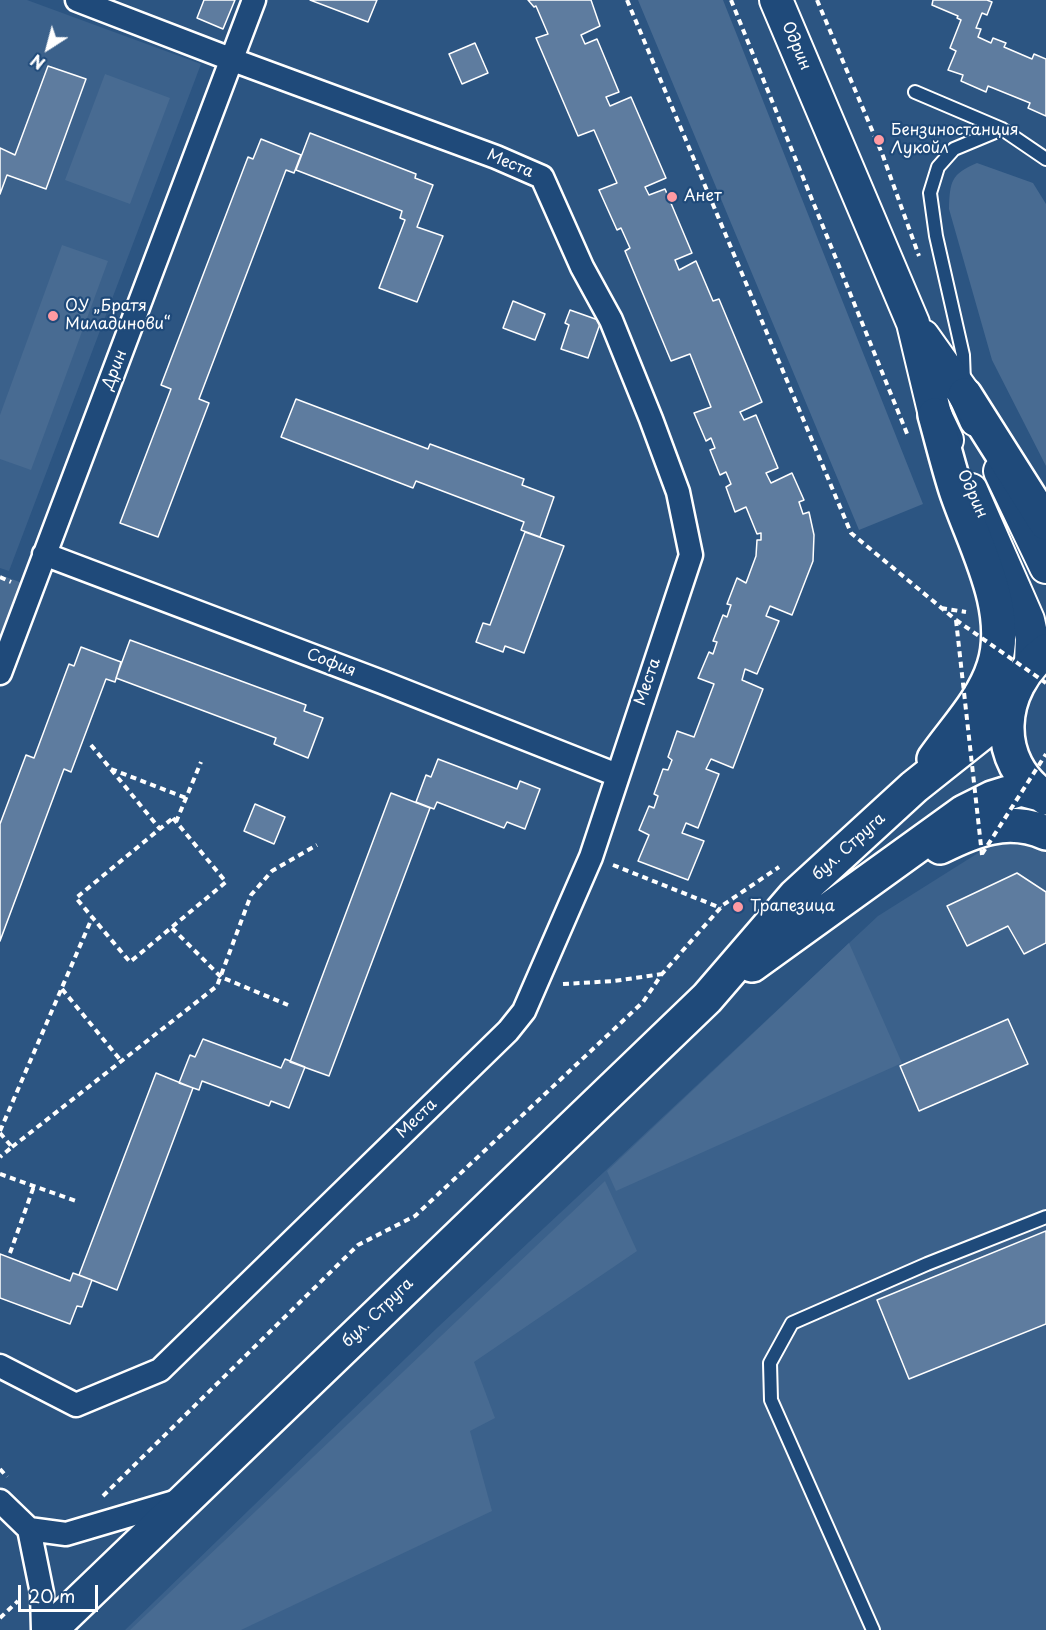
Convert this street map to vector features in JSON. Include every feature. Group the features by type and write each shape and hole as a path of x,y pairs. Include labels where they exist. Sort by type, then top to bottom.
{"main road":[{"name":"Одрин","path":"776,0 914,323 935,415 1025,611 1041,666"},
{"name":"Одрин","path":"914,323 965,395 1046,567"},
{"path":"965,395 1046,523"},
{"path":"914,787 986,686 994,666 998,646 997,604 956,489 935,415"},
{"path":"1041,666 1020,678 1011,694 1007,712 1007,735 1013,757 1024,777 1043,796"},
{"name":"бул. Струга","path":"50,1630 707,998 795,896 914,787 1007,712"},
{"name":"бул. Струга","path":"707,998 964,812 992,798 1021,789 1043,796"},
{"path":"861,888 966,834 993,825 1017,826 1046,832"}],"street":[{"name":"Места","path":"0,1366 76,1405 160,1370 507,1031 524,1011 591,857 691,555 678,492 651,419 611,320 582,267 542,177 77,0"},
{"name":"Дрин","path":"0,673 254,0"},
{"name":"София","path":"45,554 382,682 617,775"},
{"path":"29,1529 66,1534 185,1498"},
{"path":"0,1501 29,1529 42,1593 43,1630"}],"lane":[{"path":"915,92 1002,129 1046,159"},
{"path":"965,395 963,355 936,236 930,193 939,167 954,149 1002,129"},
{"path":"873,1630 771,1400 770,1363 792,1323 927,1264 1046,1216"}],"path":[{"path":"627,0 851,533 956,620 1041,666"},
{"path":"731,0 912,446"},
{"path":"940,608 969,613"},
{"path":"956,620 982,855 1046,754"},
{"path":"980,648 982,630"},
{"path":"959,697 966,689"},
{"path":"91,745 160,829"},
{"path":"176,822 201,762"},
{"path":"111,769 186,798"},
{"path":"173,818 176,822 226,882 130,962 76,898 173,818"},
{"path":"0,1157 218,987 251,895 272,871 317,845"},
{"path":"591,857 721,908"},
{"path":"99,1500 358,1245 415,1216 643,1002 662,974 721,908 781,866"},
{"path":"12,1148 0,1132 92,918"},
{"path":"172,928 221,978 288,1005"},
{"path":"535,986 614,981 662,974"},
{"path":"62,989 122,1062"},
{"path":"0,1174 79,1202"},
{"path":"10,1253 34,1185"}],"shaded area":[{"name":"ОУ „Братя Миладинови“","path":"0,0 27,0 201,64 9,571 0,568"},
{"path":"638,0 723,0 923,504 859,530"},
{"path":"105,74 170,98 130,204 65,180"},
{"path":"977,163 1033,183 1046,204 1046,466 992,360 949,209 951,185 957,175"},
{"path":"62,245 108,261 31,470 0,459 0,415"},
{"path":"0,575 31,586 0,670"},
{"path":"1046,815 1046,1630 125,1630 438,1327 878,916 994,843"},
{"path":"849,943 902,1063 616,1191 607,1171"},
{"path":"605,1181 637,1251 474,1362 495,1418 470,1431 492,1511 241,1630 130,1630"}],"building":[{"path":"204,0 235,0 223,29 197,18"},
{"path":"310,0 377,0 368,22"},
{"path":"528,0 591,0 600,26 581,35 585,44 597,39 619,92 606,97 610,106 631,97 666,178 645,187 649,195 665,189 692,253 675,260 679,270 696,261 713,301 719,299 762,402 740,412 744,420 756,415 778,468 766,473 771,483 792,473 804,500 799,502 803,514 809,512 814,535 813,561 792,615 770,606 766,616 779,621 757,674 745,669 742,680 763,689 733,768 711,759 706,769 719,774 698,828 686,823 682,833 704,841 688,880 638,861 649,835 639,830 649,806 654,808 658,796 654,794 663,769 668,770 672,760 668,757 677,731 694,737 714,684 698,678 709,652 713,654 717,642 713,641 723,615 727,617 731,605 727,604 737,578 746,583 756,556 757,540 761,540 761,533 757,534 746,507 735,512 726,487 731,484 726,472 720,475 710,450 715,448 711,438 706,441 694,413 711,407 690,354 671,361 625,251 630,248 621,228 617,230 599,190 617,183 594,130 578,136 536,38 548,34 536,6 534,7"},
{"path":"933,0 987,0 992,2 987,15 982,13 976,28 981,29 978,37 991,43 993,38 1006,43 1004,47 1032,59 1034,54 1046,59 1046,116 1028,108 1030,103 988,86 986,92 961,81 963,75 948,70 956,51 950,48 961,20 957,18 958,16 932,5"},
{"path":"475,43 488,73 462,84 449,54"},
{"path":"48,66 86,79 46,189 7,175 0,194 0,148 15,155"},
{"path":"310,133 416,174 415,178 433,185 417,227 443,236 417,302 379,288 405,220 400,218 402,211 296,170"},
{"path":"261,139 301,155 294,173 286,170 199,399 209,403 158,537 120,523 171,389 161,385 248,157 253,159"},
{"path":"513,301 545,314 535,340 503,328"},
{"path":"570,310 601,321 588,358 561,349 569,325 565,323"},
{"path":"296,399 428,449 430,444 524,479 522,485 554,497 540,537 521,530 524,522 416,481 413,488 281,437"},
{"path":"525,532 564,546 524,653 505,646 503,652 476,642 483,623 490,625"},
{"path":"130,640 306,705 304,711 323,718 308,758 274,744 276,738 116,678"},
{"path":"81,647 121,662 115,682 106,679 71,772 64,769 0,941 0,824 26,755 34,758 69,664 74,666"},
{"path":"438,759 517,789 520,781 540,789 525,829 507,822 504,828 437,802 434,809 416,802 426,775 431,777"},
{"path":"391,793 430,808 329,1076 290,1062"},
{"path":"255,804 285,817 274,844 244,831"},
{"path":"1017,873 1046,892 1046,943 1024,954 1008,926 967,946 947,906"},
{"path":"1008,1019 1028,1064 919,1111 900,1066"},
{"path":"203,1039 281,1068 285,1059 305,1067 289,1108 271,1101 269,1106 202,1081 199,1090 179,1083 190,1055 195,1057"},
{"path":"156,1073 193,1088 117,1290 79,1275"},
{"path":"1046,1231 1046,1324 909,1379 877,1300"},
{"path":"0,1254 70,1281 73,1273 92,1280 82,1307 77,1306 70,1324 0,1298"}],"place":[{"name":"Бензиностанция Лукойл","path":"879,140"},
{"name":"Анет","path":"672,197"},
{"name":"ОУ „Братя Миладинови“","path":"53,316"},
{"name":"Трапезица","path":"738,907"}]}
